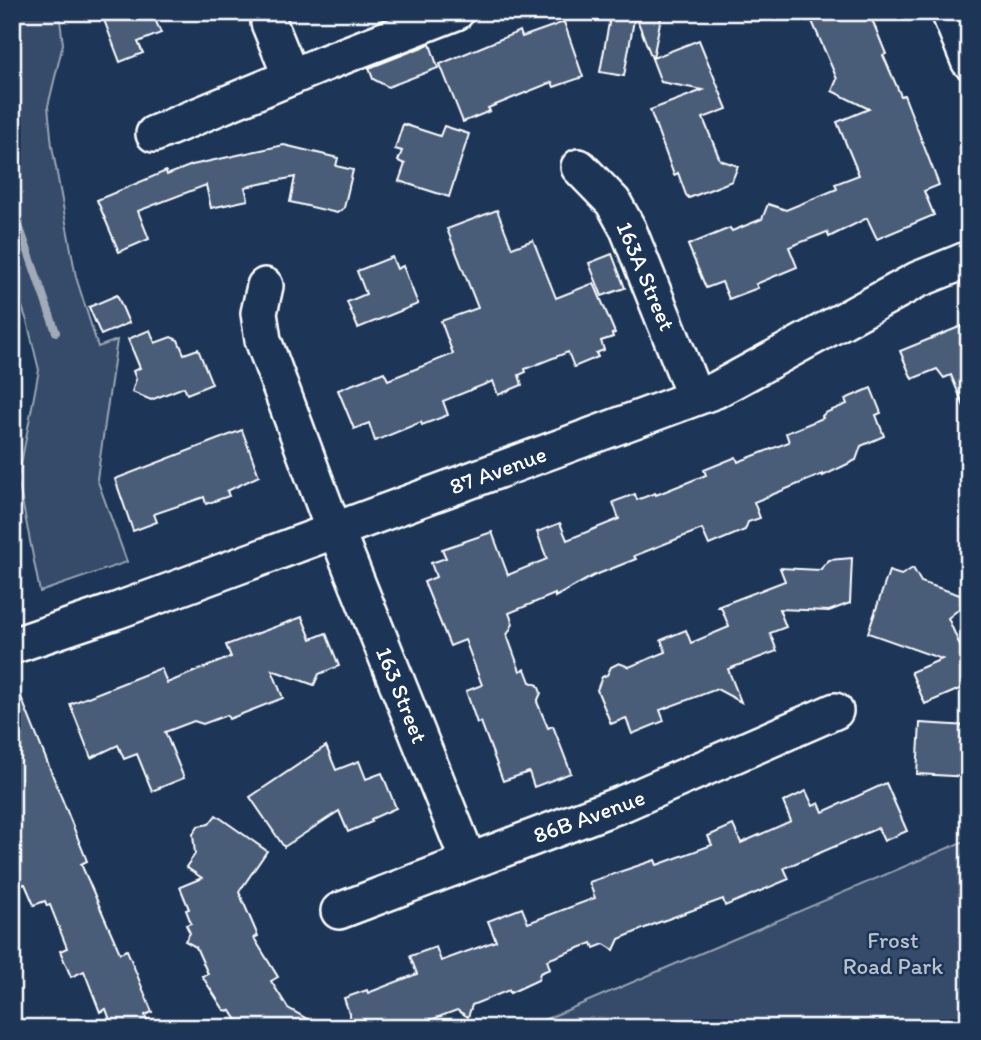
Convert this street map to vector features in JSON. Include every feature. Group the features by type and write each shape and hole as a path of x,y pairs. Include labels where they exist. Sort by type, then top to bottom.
{"street":[{"path":"154,134 456,12"},
{"path":"949,12 969,61"},
{"path":"270,23 291,77"},
{"name":"163A Street","path":"579,167 613,202 628,229 695,397"},
{"name":"87 Avenue","path":"12,646 116,611 695,397 737,380 918,280 969,259"},
{"name":"163 Street","path":"265,286 259,313 262,340 335,531 468,860"},
{"name":"86B Avenue","path":"339,911 660,789 835,711"}],"green space":[{"path":"12,12 59,12 63,44 48,106 52,146 76,277 98,347 117,340 97,479 127,562 40,592 18,480 39,370 27,321 12,278"},
{"name":"Frost Road Park","path":"969,839 969,1028 525,1028"}],"building":[{"path":"101,12 152,12 161,33 138,42 143,53 120,62"},
{"path":"611,12 662,12 653,58 699,40 727,109 703,118 720,160 738,166 732,181 689,198 686,195 678,173 674,175 650,110 703,90 661,82 635,14 624,76 600,72"},
{"path":"808,12 869,12 886,54 883,55 901,96 904,95 939,185 924,191 934,215 877,239 867,218 829,237 827,232 789,247 797,267 756,284 758,288 729,299 722,282 706,288 688,245 730,228 732,231 762,219 768,204 786,210 837,189 835,184 859,175 837,122 869,109 832,91 837,79"},
{"path":"564,22 583,77 554,87 552,82 488,108 490,111 463,122 440,64 520,31 522,37"},
{"path":"430,44 438,68 388,87 373,79 369,68"},
{"path":"403,124 440,136 444,126 469,134 449,197 399,181 405,164 398,161 402,151 395,149"},
{"path":"284,145 338,158 336,166 353,170 344,208 337,213 290,202 295,177 245,187 248,200 211,208 206,185 138,211 149,239 119,252 97,200 166,171 167,175 192,165"},
{"path":"497,210 512,248 533,240 556,298 594,283 615,333 612,334 613,337 601,341 604,350 596,353 598,357 574,367 568,352 525,369 526,372 519,375 522,385 498,395 493,381 443,401 448,415 422,425 421,422 375,441 369,423 354,429 338,390 384,372 388,380 453,354 441,321 478,308 447,229"},
{"path":"612,254 625,288 602,296 589,263"},
{"path":"392,257 397,269 403,266 418,304 358,328 347,302 366,294 357,271"},
{"path":"117,295 129,323 101,335 89,307"},
{"path":"969,323 968,416 951,375 944,378 937,369 912,379 900,351"},
{"path":"150,330 155,343 171,337 178,340 184,354 198,349 212,384 187,394 184,387 151,400 132,392 136,379 133,371 140,368 128,339"},
{"path":"871,388 881,413 876,415 884,436 861,446 856,460 823,476 754,502 760,518 748,522 745,530 709,545 702,529 634,556 636,559 593,576 555,597 555,594 509,613 513,624 507,635 520,671 525,669 530,682 538,685 541,693 537,702 548,728 553,726 571,773 534,787 529,772 503,781 466,691 482,685 465,640 450,646 424,582 436,577 431,563 446,558 442,549 492,532 508,575 547,559 537,532 560,523 567,540 619,519 613,502 635,494 637,500 655,493 656,495 706,475 704,470 736,457 738,462 789,442 786,433 823,418 825,413 847,404 845,399"},
{"path":"242,430 259,476 227,491 229,496 206,504 204,497 154,514 157,522 133,531 115,479"},
{"path":"852,558 850,603 829,611 779,609 786,627 770,633 777,651 728,669 741,702 717,689 660,710 664,721 632,734 626,718 611,724 597,690 602,677 607,675 611,667 619,663 629,667 666,652 661,640 686,630 691,643 729,627 721,607 717,607 785,581 780,568 820,570 829,560"},
{"path":"913,568 921,582 969,598 969,601 948,618 969,666 969,685 925,704 911,672 942,659 868,633 889,571 901,575"},
{"path":"302,617 311,639 326,633 339,666 319,674 314,685 272,670 283,698 229,719 227,715 203,724 194,721 165,732 184,778 152,791 137,754 124,759 118,745 91,758 70,704 161,668 167,683 231,657 226,645"},
{"path":"13,677 87,861 81,864 120,953 127,950 152,1012 145,1015 150,1028 113,1028 106,1009 100,1012 84,971 71,977 60,951 67,948 50,905 47,906 45,901 34,905 25,884 18,886 12,873"},
{"path":"920,723 969,726 969,777 917,774"},
{"path":"326,746 336,770 359,761 366,779 382,773 396,808 348,832 339,811 284,847 250,797"},
{"path":"886,783 907,831 884,841 878,828 784,868 789,879 725,906 723,899 657,923 619,939 614,950 604,944 594,948 592,943 547,960 550,969 540,973 538,980 510,993 509,990 472,1005 468,1017 457,1010 409,1028 354,1028 344,998 367,990 368,993 417,974 410,956 436,947 441,961 496,941 488,921 522,908 528,923 595,898 589,882 655,860 657,865 712,845 708,836 733,825 741,843 791,821 783,802 806,791 813,806 819,803 823,812"},
{"path":"216,815 267,851 239,892 258,936 254,938 278,977 271,981 288,1008 323,1028 242,1028 231,1011 224,1010 202,976 208,974 196,947 185,941 190,933 186,925 191,923 186,910 189,909 180,887 202,878 186,867 195,854 193,834 198,826 209,824"}],"waterway":[{"path":"12,205 56,332"}]}
